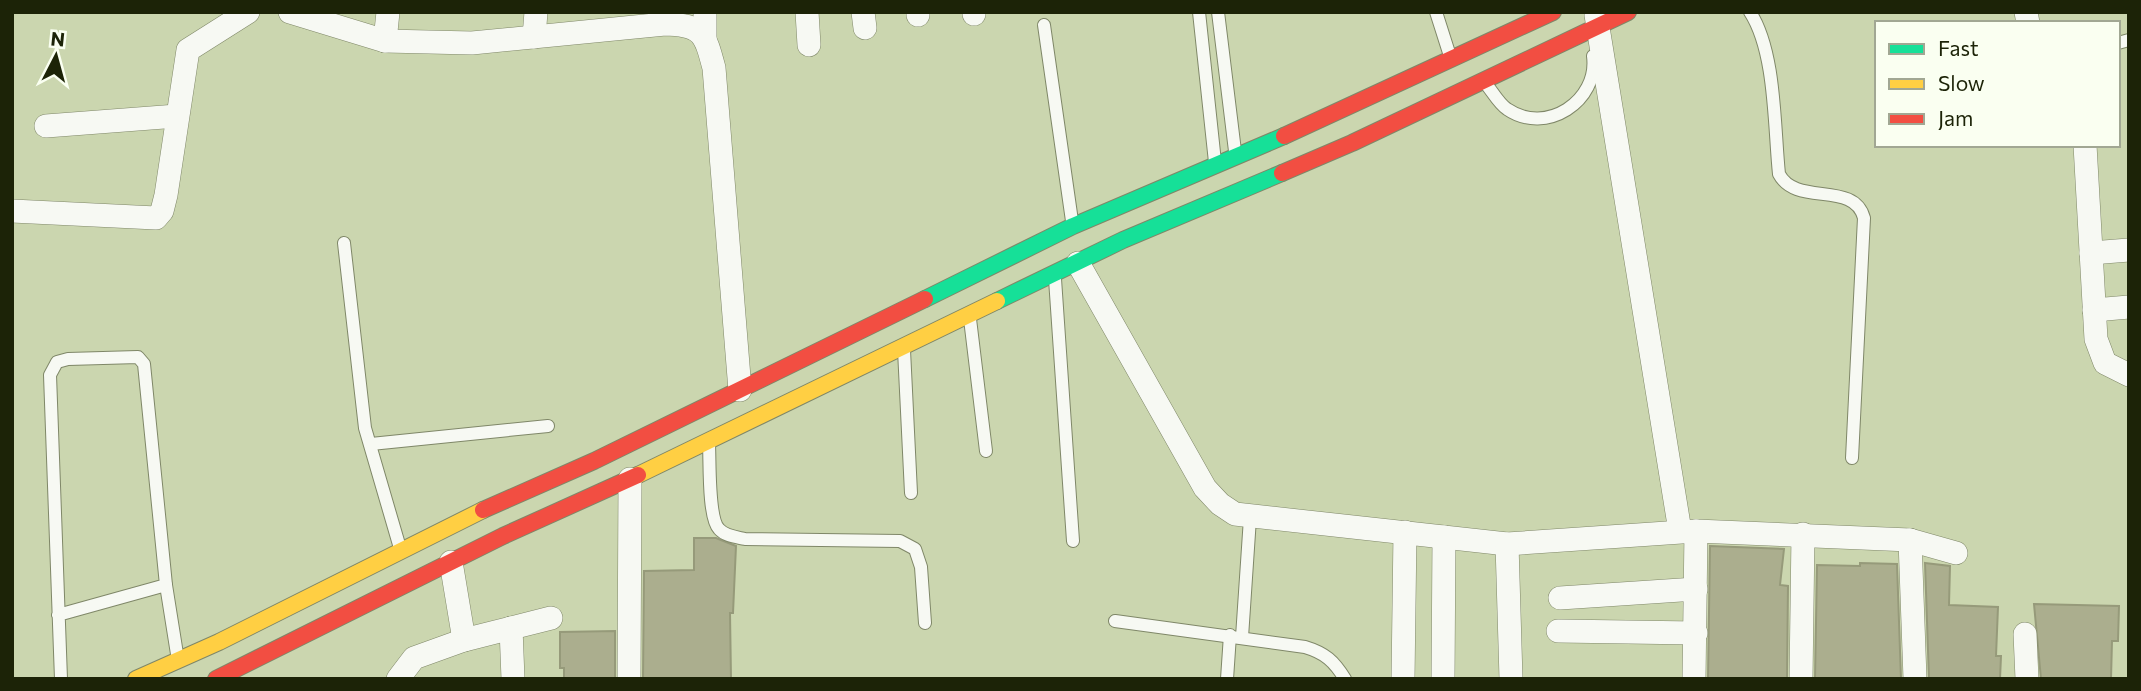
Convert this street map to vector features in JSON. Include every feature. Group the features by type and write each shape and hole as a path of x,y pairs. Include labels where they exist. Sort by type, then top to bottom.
{"highway":[{"path":"228,676 407,566 740,390 1054,256 1216,165 1452,60 1505,29 1553,12"},
{"path":"136,679 407,566 451,562 630,479 969,315 1054,256 1075,245 1123,240 1352,143 1483,81 1594,23 1628,12"}],"street":[{"path":"12,211 156,218 162,211 166,195 188,50 248,12"},
{"path":"290,12 385,41 472,43 665,24 690,25 705,37"},
{"path":"385,41 388,12"},
{"path":"534,37 536,12"},
{"path":"705,12 705,37 714,68 740,390"},
{"path":"807,12 809,46"},
{"path":"1594,23 1688,531 1696,589 1695,679"},
{"path":"46,126 177,116"},
{"path":"2085,147 2096,340 2105,363 2129,375"},
{"path":"1075,245 1205,488 1220,504 1250,518 1507,544 1688,531 1910,540 1956,553"},
{"path":"2091,253 2129,250"},
{"path":"2094,310 2129,307"},
{"path":"629,679 630,479"},
{"path":"1403,679 1405,533"},
{"path":"1801,679 1803,534"},
{"path":"1443,679 1444,537"},
{"path":"1910,540 1915,679"},
{"path":"1507,544 1511,679"},
{"path":"451,562 464,640"},
{"path":"1560,598 1696,589"},
{"path":"398,679 414,658 464,640 551,618"},
{"path":"511,628 513,679"},
{"path":"1558,632 1696,633"},
{"path":"2025,634 2026,679"}],"lane":[{"path":"1199,12 1216,165"},
{"path":"1218,12 1236,157"},
{"path":"1436,12 1452,60"},
{"path":"1750,12 1759,25 1768,65 1779,174 1784,184 1793,189 1850,199 1861,207 1864,218 1852,458"},
{"path":"1483,81 1507,109 1528,117 1550,117 1575,105 1589,88 1594,68 1594,23"},
{"path":"1044,25 1075,245"},
{"path":"344,243 359,392 371,444 407,566"},
{"path":"1054,256 1073,541"},
{"path":"969,315 986,451"},
{"path":"904,346 911,493"},
{"path":"61,679 50,375 57,362 68,359 134,356 142,360 166,585 178,660"},
{"path":"371,444 548,426"},
{"path":"709,441 713,517 718,528 729,536 745,539 900,541 915,550 921,567 925,623"},
{"path":"1227,679 1236,636 1250,518"},
{"path":"58,615 166,585"},
{"path":"1115,621 1305,647 1323,653 1334,662 1345,679"}],"building":[{"path":"694,538 716,538 736,546 733,613 730,613 731,679 643,679 644,571 694,570"},
{"path":"1710,546 1784,549 1780,585 1788,586 1787,679 1708,679"},
{"path":"1860,563 1897,564 1901,679 1815,679 1817,565 1860,566"},
{"path":"1925,563 1950,566 1949,605 1998,607 1996,656 2001,656 2000,679 1929,679"},
{"path":"2034,604 2119,606 2118,641 2112,641 2111,679 2041,679"},
{"path":"615,631 615,679 564,679 564,668 560,668 560,632"}],"traffic: fast":[{"path":"925,299 1073,226 1284,136"},
{"path":"997,301 1123,240 1282,173"}],"traffic: slow":[{"path":"638,475 997,301"},
{"path":"136,679 219,642 483,510"}],"traffic: jam":[{"path":"1284,136 1553,12"},
{"path":"1282,173 1352,143 1628,12"},
{"path":"483,510 594,461 925,299"},
{"path":"216,679 503,536 638,475"}]}
